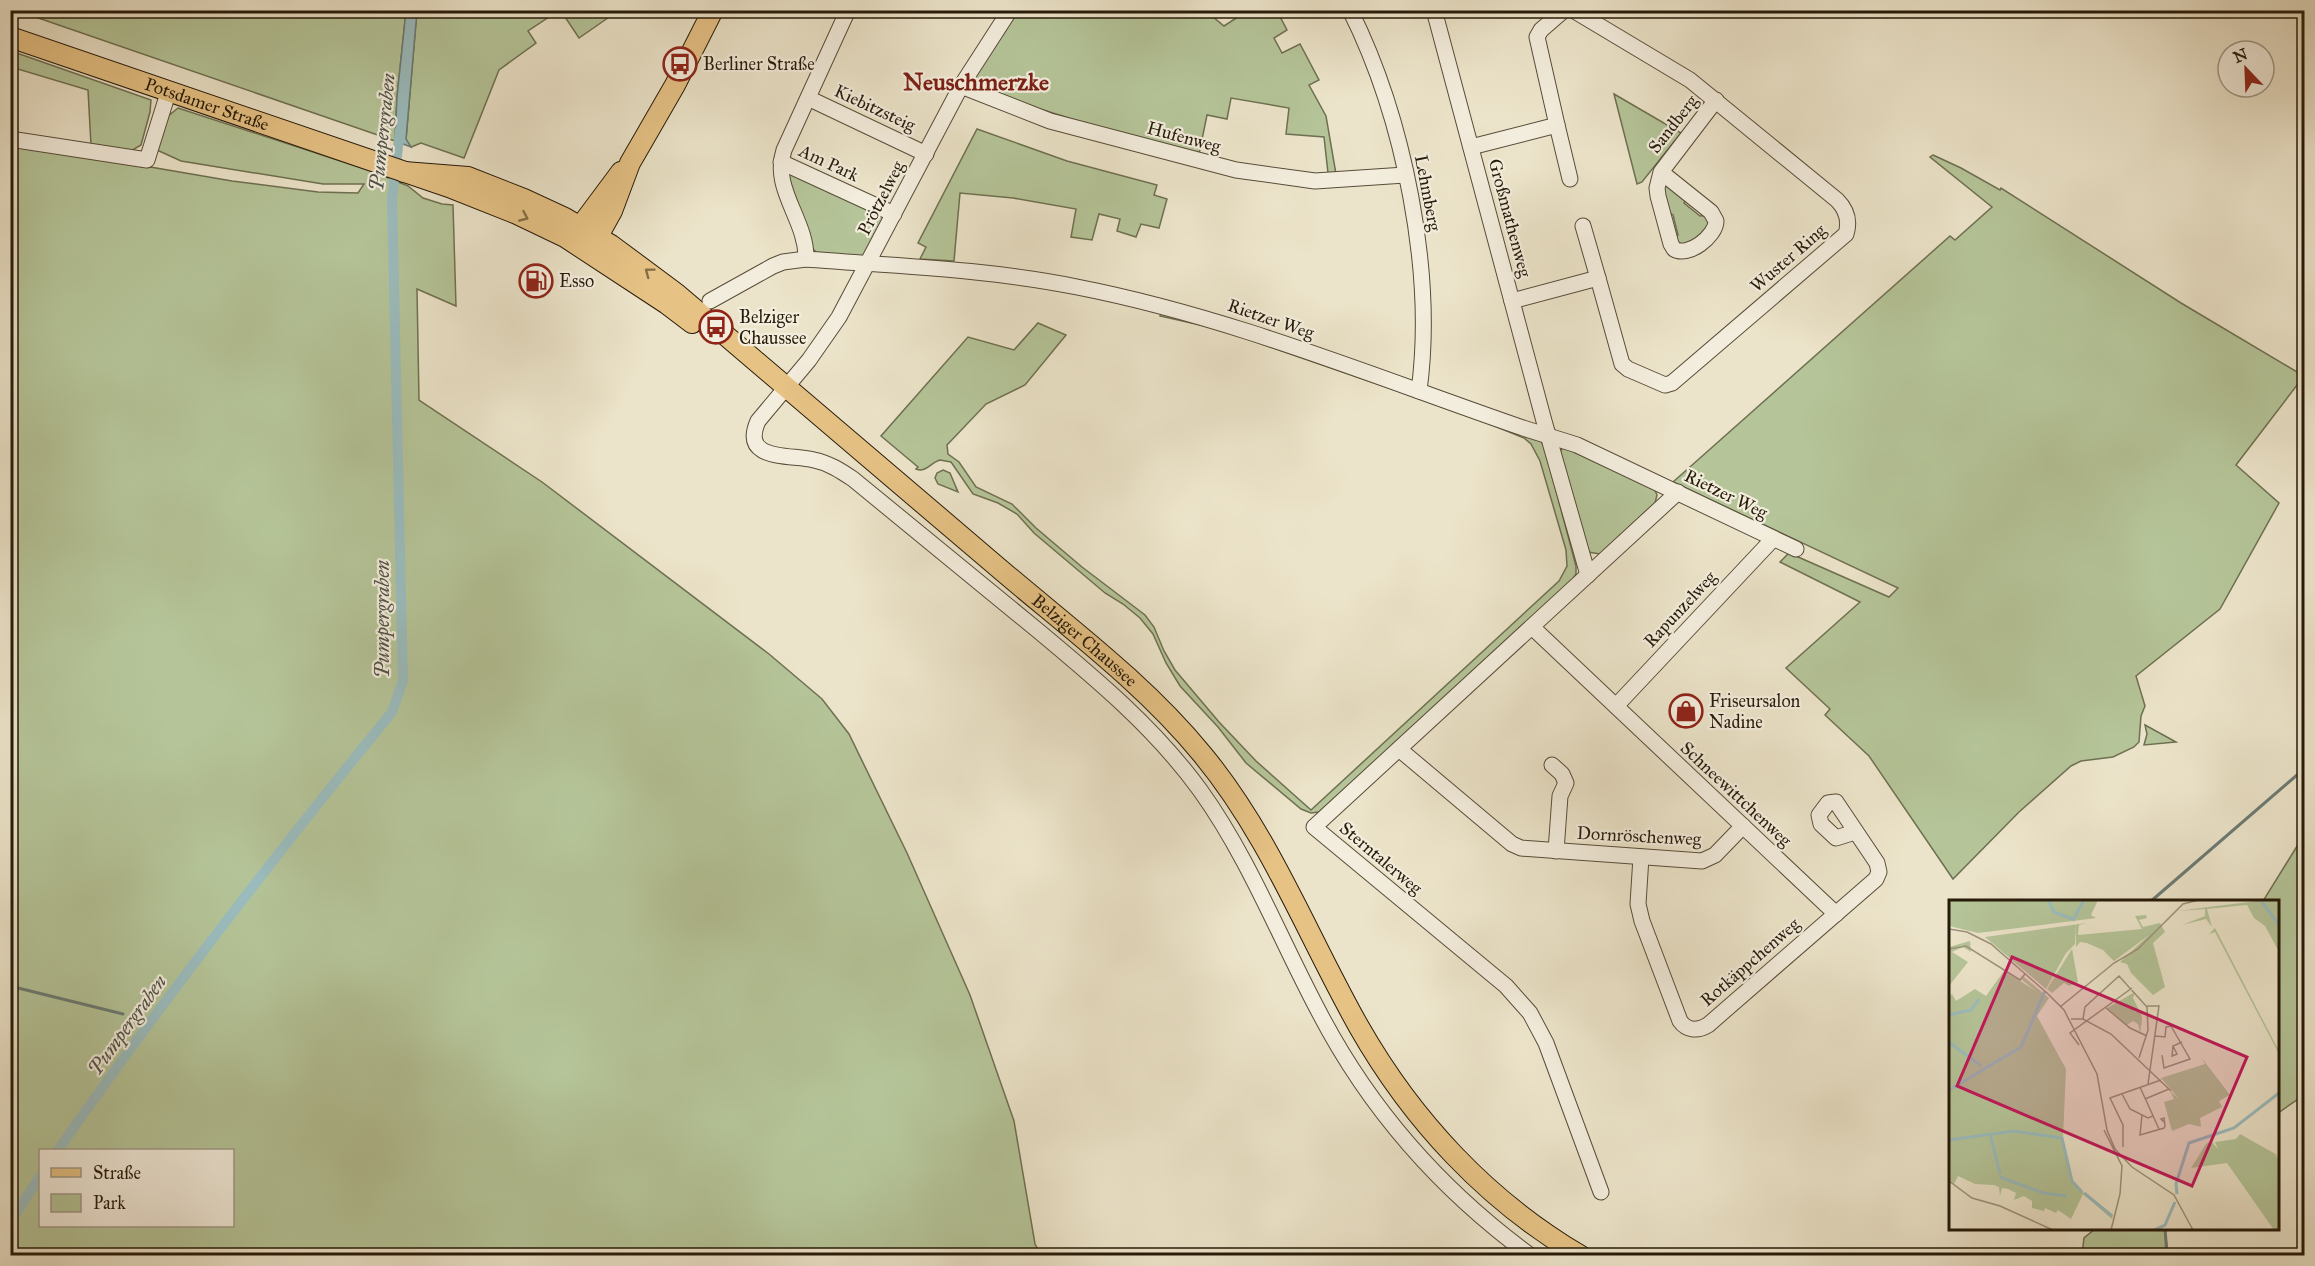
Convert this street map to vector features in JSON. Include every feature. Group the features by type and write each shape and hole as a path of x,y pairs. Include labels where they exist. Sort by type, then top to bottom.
{"main road":[{"path":"587,240 612,211 630,163 675,85 713,10"},
{"name":"Potsdamer Straße","path":"10,37 386,165 507,209 548,228 587,240"},
{"name":"Belziger Chaussee","path":"587,240 782,392 991,562 1125,673 1150,698 1200,752 1247,816 1288,887 1358,1025 1376,1056 1411,1106 1441,1142 1488,1188 1543,1232 1581,1256"}],"street":[{"path":"806,260 803,231 782,186 781,162 784,150 848,10"},
{"name":"Prötzelweg","path":"1010,10 961,86 849,300 825,339 766,410 755,428 756,444 762,451 773,455 817,460 853,479 1087,672 1176,758 1225,828 1318,1012 1375,1103 1405,1142 1454,1193 1531,1256"},
{"name":"Lehmberg","path":"1350,10 1378,73 1394,124 1414,219 1423,294 1423,363 1419,391"},
{"name":"Großmathenweg","path":"1434,10 1549,435"},
{"path":"1564,10 1541,30 1537,37 1570,179"},
{"name":"Wuster Ring","path":"1574,10 1678,72 1716,100 1838,200 1846,213 1848,222 1846,234 1665,386 1622,364 1582,226"},
{"name":"Hufenweg","path":"961,86 1050,121 1236,171 1315,180 1405,175"},
{"path":"10,139 147,160 169,90"},
{"name":"Kiebitzsteig","path":"808,98 926,154"},
{"name":"Sandberg","path":"1661,172 1711,212 1716,220 1714,231 1685,253 1674,249 1671,244 1658,196 1661,172 1716,100"},
{"path":"1471,147 1557,125"},
{"name":"Am Park","path":"781,162 894,214"},
{"name":"Rietzer Weg","path":"710,301 773,266 783,262 806,260 1012,276 1098,291 1212,319 1577,445 1752,526 1796,549"},
{"path":"1512,301 1598,278"},
{"path":"1549,435 1588,575"},
{"name":"Sterntalerweg","path":"1601,1192 1546,1043 1522,1004 1506,986 1314,827 1678,492"},
{"name":"Rapunzelweg","path":"1616,706 1773,539"},
{"name":"Schneewittchenweg","path":"1532,627 1836,914"},
{"name":"Dornröschenweg","path":"1399,749 1516,847 1706,860 1715,855 1743,826"},
{"name":"Dornröschenweg","path":"1552,765 1562,774 1566,783 1560,796 1556,851"},
{"name":"Rotkäppchenweg","path":"1641,857 1639,910 1678,1018 1683,1026 1696,1029 1708,1024 1879,876 1877,863 1855,832"}],"green space":[{"path":"18,11 406,11 395,141"},
{"path":"417,11 558,11 528,31 536,43 499,70 464,158 421,143 411,147 406,140"},
{"path":"561,11 613,11 615,13 579,38"},
{"path":"1017,11 1219,11 1212,16 1224,26 1247,11 1277,11 1287,30 1274,38 1282,53 1300,44 1319,80 1309,85 1326,116 1336,174 1328,173 1324,137 1286,134 1289,108 1231,98 1227,119 1207,115 1199,154 1078,121 1037,108 971,82"},
{"path":"11,51 151,100 141,145 131,151 91,145 88,90 11,67"},
{"path":"1614,94 1681,133 1642,182 1637,184"},
{"path":"178,108 374,172 408,186 423,198 453,205 456,306 417,289 419,400 542,482 769,654 822,699 849,734 907,853 970,995 1014,1121 1035,1244 1041,1255 11,1255 10,143 232,181 318,192 358,193 364,184 323,184 181,161 157,150 167,117"},
{"path":"977,129 1067,161 1157,185 1154,195 1167,199 1159,228 1141,224 1136,237 1117,231 1120,219 1099,214 1092,240 1071,237 1076,209 1013,198 960,193 954,261 920,259 926,247 918,243"},
{"path":"1933,155 2000,190 2001,188 2181,303 2304,376 2236,465 2279,503 2220,609 2136,676 2145,706 2141,716 2139,742 2134,747 2113,757 2081,761 2071,766 2019,812 1953,879 1869,756 1825,715 1830,709 1786,668 1860,602 1780,562 1789,553 1889,597 1898,588 1673,482 1950,236 1955,240 1992,207 1930,157"},
{"path":"786,169 890,215 870,250 858,257 818,254 812,248"},
{"path":"1668,185 1687,198 1684,203 1700,216 1708,215 1710,229 1682,248 1673,237 1678,235 1673,215 1666,210 1663,188"},
{"path":"1162,310 1197,319 1541,441 1545,449 1576,566 1576,574 1570,584 1319,812 1311,813 1301,809 1246,763 1218,727 1180,686 1166,663 1153,634 1140,618 1105,593 1034,533 1017,514 998,503 973,494 951,462 940,460 925,469 916,469 918,467 881,436 968,337 1014,350 1038,323 1066,335 1025,385 986,404 947,445 948,454 959,462 976,487 1012,504 1082,567 1145,615 1154,627 1175,670 1219,722 1256,761 1311,810 1559,581 1567,566 1566,550 1540,461 1531,444 1524,438 1475,418 1218,329 1160,316"},
{"path":"1563,447 1654,488 1657,495 1655,503 1600,554 1588,552 1560,452"},
{"path":"943,470 950,473 958,492 938,484 935,478 937,473"},
{"path":"2145,725 2176,742 2144,745 2147,734"},
{"path":"2304,835 2304,1095 2279,1112 2279,900 2264,900"},
{"path":"2094,1230 2165,1230 2168,1255 2082,1255 2084,1238"}],"water":[{"path":"406,11 417,11 406,139 411,147 395,141"}],"waterway":[{"name":"Pumpergraben","path":"59,1149 221,928 392,712 403,681 392,199 400,130"},
{"path":"2152,900 2304,769"},
{"path":"10,986 123,1014"},
{"name":"Pumpergraben","path":"10,1223 39,1178"},
{"path":"2165,1230 2167,1256"}],"place":[{"name":"Berliner Straße","path":"680,64"},
{"name":"Esso","path":"536,281"},
{"name":"Belziger Chaussee","path":"716,327"},
{"name":"Friseursalon Nadine","path":"1686,711"}],"district":[{"name":"Neuschmerzke","path":"976,82"}]}
